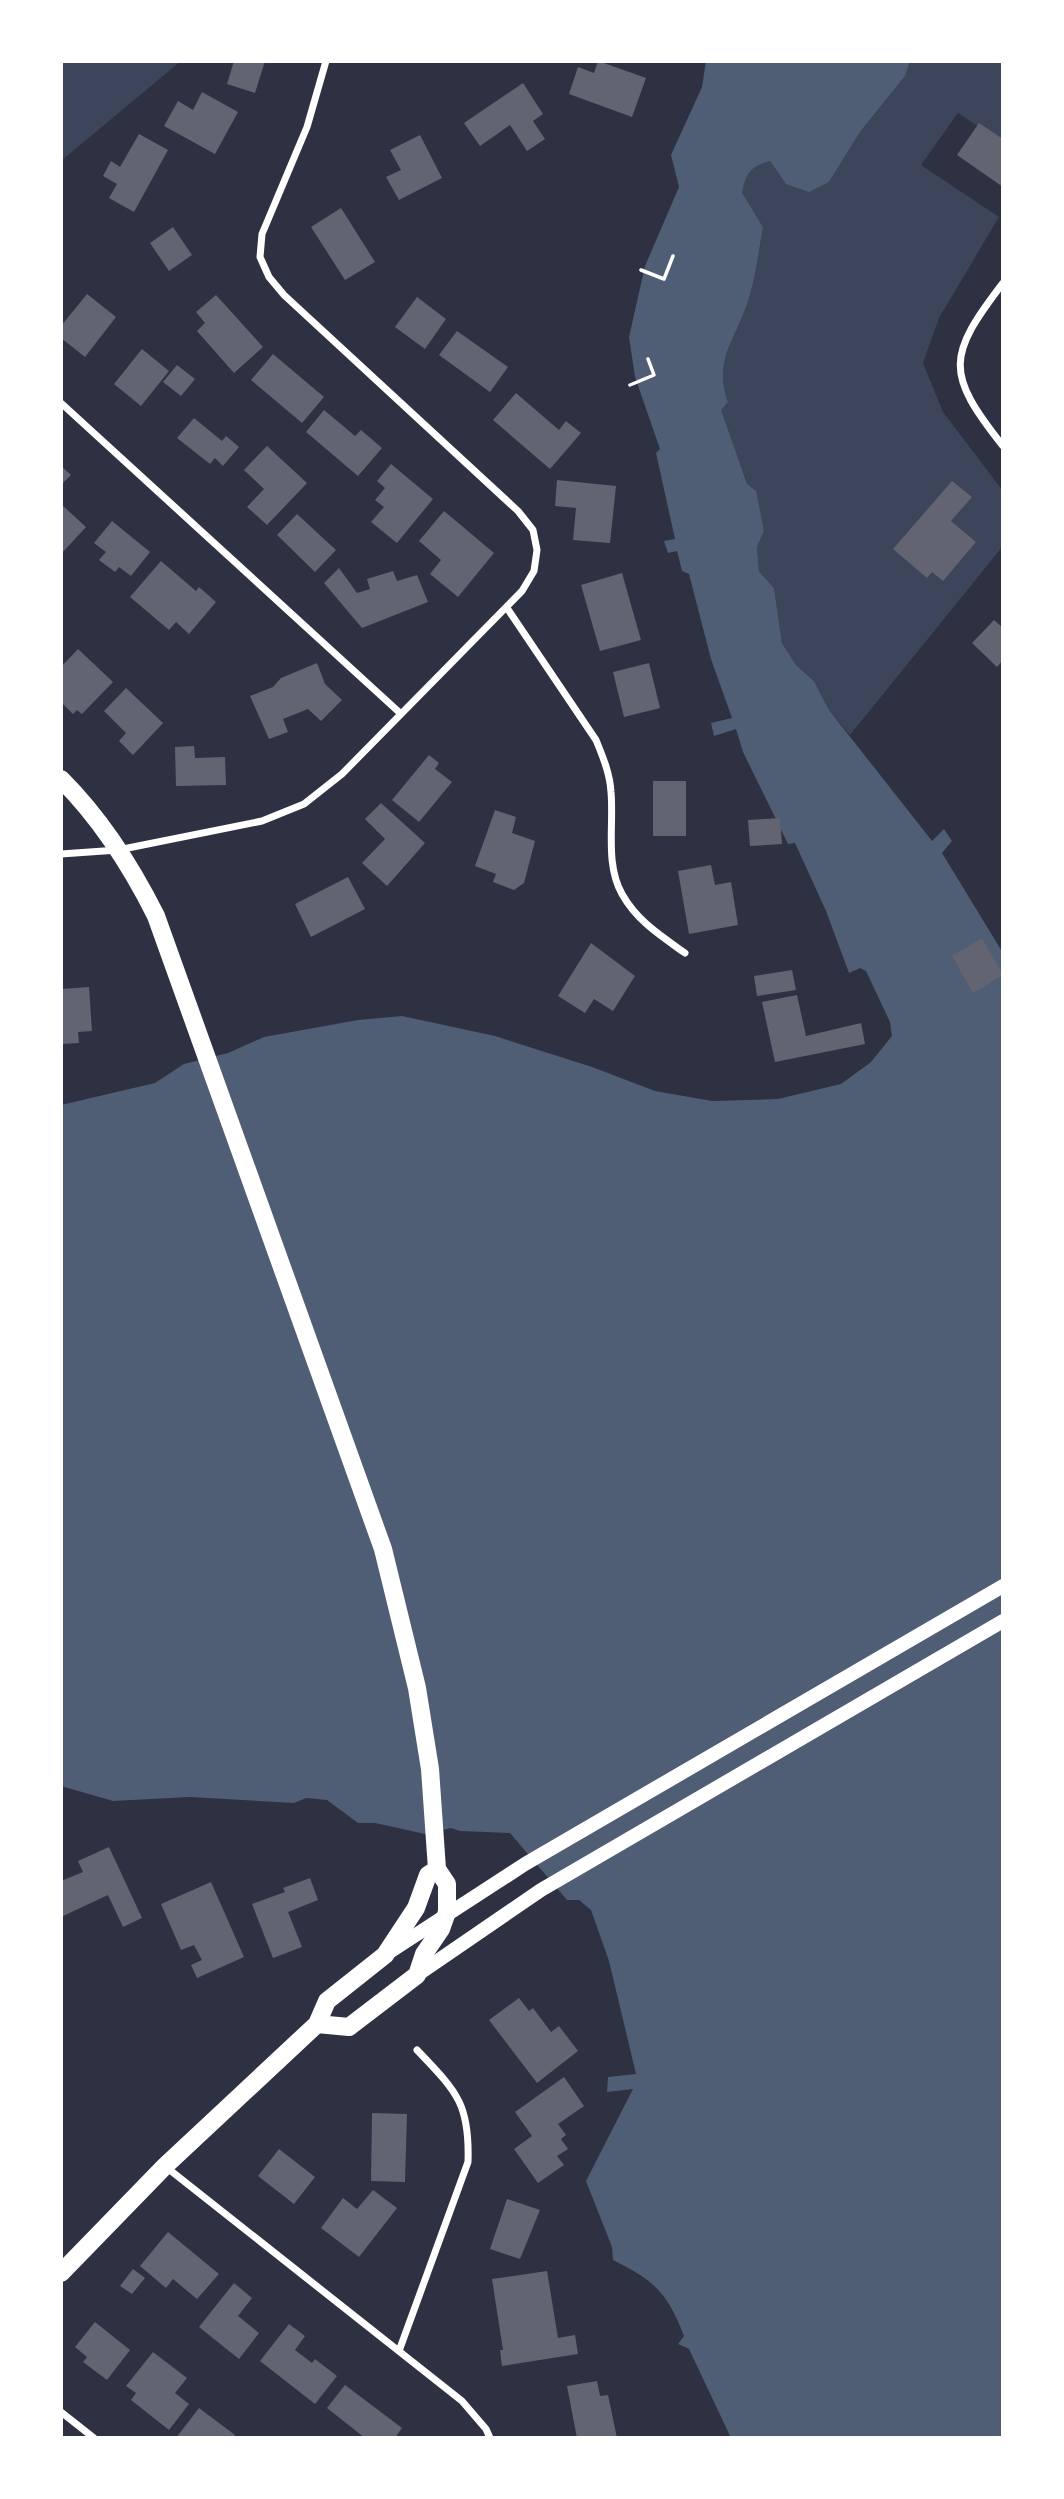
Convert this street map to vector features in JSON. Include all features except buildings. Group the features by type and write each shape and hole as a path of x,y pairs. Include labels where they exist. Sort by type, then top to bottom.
{"main road":[{"path":"61,779 80,798 118,850 156,916 383,1549 417,1688 430,1769 437,1869 447,1884 447,1912 441,1928 424,1954 417,1975"},
{"path":"61,2273 165,2166 317,2024 327,2001 385,1955 447,1912 525,1864 1003,1586"},
{"path":"317,2024 349,2027 417,1975 541,1890 1003,1621"},
{"path":"385,1955 416,1908 428,1875 437,1869"}],"street":[{"path":"61,854 118,850 262,821 304,804 342,774 507,608 534,571 537,550 533,530 518,512 284,295 269,277 260,257 262,234 307,127 326,61"},
{"path":"1003,283 966,334 959,372 965,393 976,412 1003,446"},
{"path":"61,404 400,713"},
{"path":"507,608 596,740 606,765 611,792 611,852 621,893 647,926 685,953"},
{"path":"399,2351 468,2162 469,2129 463,2105 450,2084 417,2050"},
{"path":"165,2166 462,2400 486,2429 490,2438"},
{"path":"61,2412 94,2438"}],"path":[{"path":"641,270 663,279 673,256"},
{"path":"630,385 654,375 648,359"}],"shaded area":[{"path":"61,61 181,61 61,161"},
{"path":"706,61 910,61 905,76 860,132 829,182 809,192 786,184 770,161 753,168 747,176 742,193 763,227 749,298 725,360 724,387 728,402 721,410 747,484 756,491 764,531 757,547 759,571 774,588 782,643 796,665 814,681 829,710 932,841 944,829 952,841 942,853 1003,953 1003,2438 731,2438 689,2349 678,2344 684,2336 665,2298 649,2282 613,2260 612,2247 586,2181 633,2089 607,2092 608,2077 636,2074 609,1961 591,1910 579,1900 567,1900 510,1833 460,1831 451,1828 425,1834 375,1823 358,1823 327,1800 306,1798 294,1803 190,1797 113,1801 61,1786 61,1105 155,1083 184,1064 228,1053 264,1037 358,1020 402,1016 495,1036 592,1067 655,1091 712,1101 778,1099 841,1084 871,1062 892,1036 890,1022 866,971 860,968 849,973 826,911 795,843 788,844 743,752 736,729 714,736 711,723 732,718 711,659 689,574 682,571 677,551 668,553 664,541 675,539 656,453 660,449 635,377 629,337 645,266 679,187 671,155 702,87"},
{"path":"910,61 1003,61 1003,143 958,113 921,165 999,217 939,318 923,363 943,412 1003,491 1003,546 850,735 829,710 814,681 796,665 782,643 774,588 759,571 757,547 764,531 720,410 728,402 723,373 728,348 751,289 763,227 741,193 747,176 753,168 770,161 786,184 829,182 860,132 905,76"}]}
